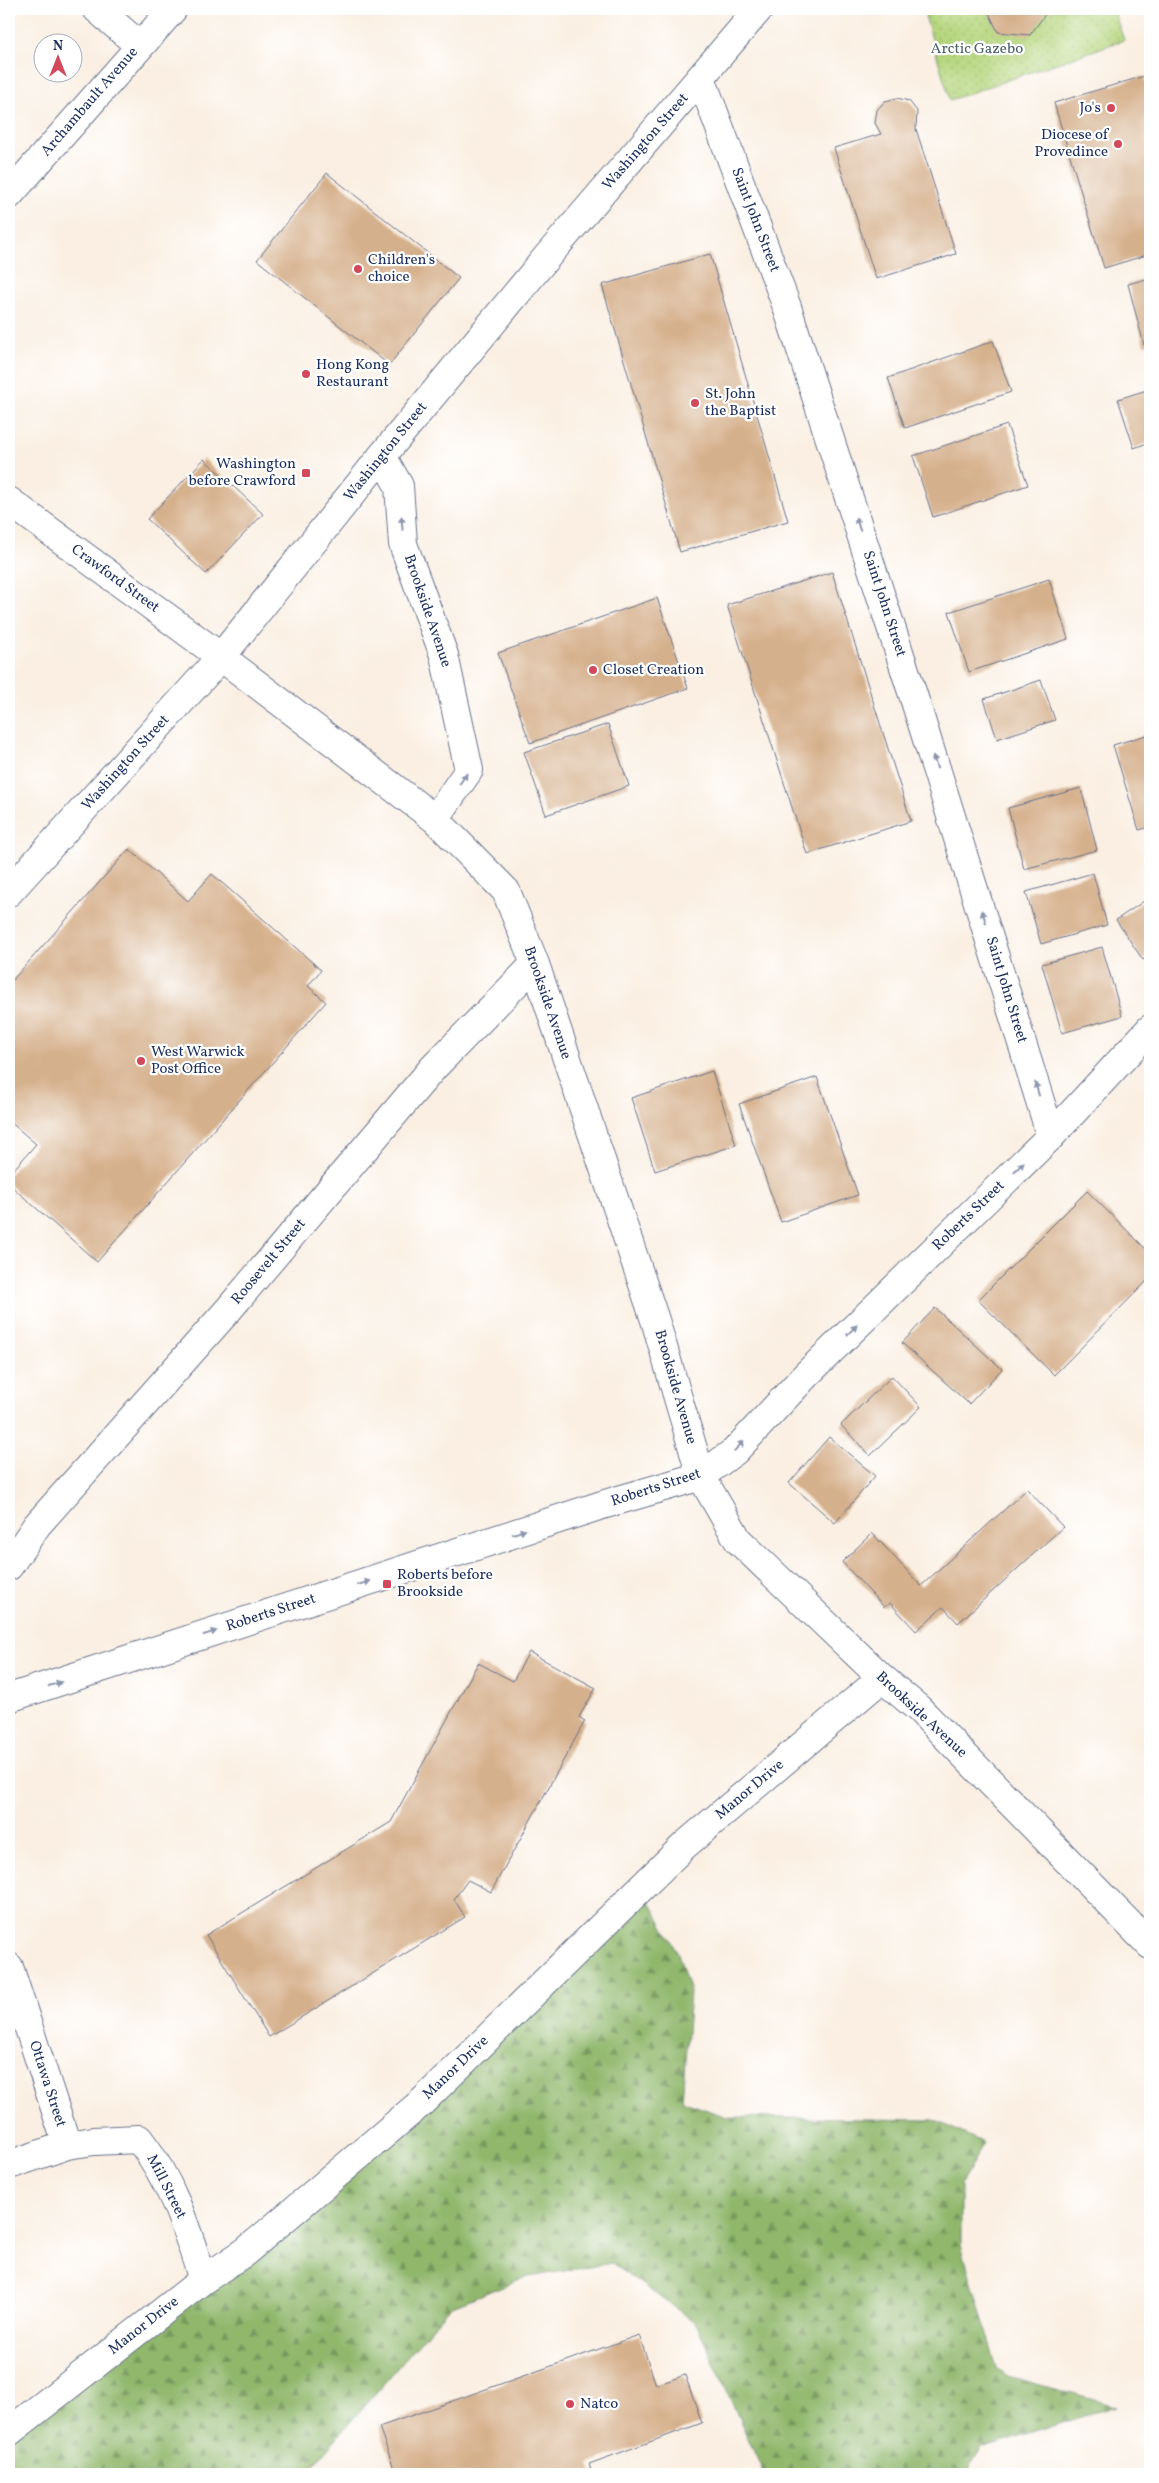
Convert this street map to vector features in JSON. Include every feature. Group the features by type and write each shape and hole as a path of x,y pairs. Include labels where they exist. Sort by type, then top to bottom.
{"street":[{"path":"97,9 139,46"},
{"name":"Archambault Avenue","path":"9,195 172,9"},
{"name":"Washington Street","path":"9,892 221,657 382,456 552,251 759,9"},
{"name":"Saint John Street","path":"701,78 787,306 915,701 1051,1136"},
{"name":"Brookside Avenue","path":"382,456 399,486 403,544 444,655 469,770 436,819"},
{"name":"Crawford Street","path":"9,501 221,657"},
{"name":"Brookside Avenue","path":"221,657 436,819 506,891 535,964 655,1320 701,1476 738,1540 882,1678 919,1710 1150,1944"},
{"name":"Roosevelt Street","path":"9,1566 37,1525 230,1309 433,1068 535,964"},
{"name":"Roberts Street","path":"9,1698 602,1505 701,1476 735,1451 806,1374 1051,1136 1150,1029"},
{"name":"Manor Drive","path":"9,2432 203,2280 245,2252 422,2102 686,1845 882,1678"},
{"name":"Ottawa Street","path":"9,1967 67,2145"},
{"name":"Mill Street","path":"9,2165 67,2145 94,2141 139,2139 166,2180 184,2221 203,2280"}],"green space":[{"name":"Arctic Gazebo","path":"923,9 1113,9 1124,40 950,100"},
{"path":"643,1889 678,1953 690,1992 682,2101 727,2117 934,2120 984,2143 961,2183 961,2245 997,2368 1008,2376 1116,2406 982,2448 966,2474 764,2474 696,2323 612,2263 523,2278 450,2307 315,2463 314,2474 9,2474 9,2431 190,2292"}],"building":[{"path":"987,9 1049,9 1030,35 998,32"},
{"path":"1144,76 1150,97 1150,254 1104,268 1054,103"},
{"path":"897,98 909,101 917,111 916,129 956,254 876,279 834,148 881,134 875,123 877,110 885,101"},
{"name":"Children's choice","path":"327,173 459,278 389,365 257,260"},
{"name":"St. John the Baptist","path":"710,254 788,521 680,552 602,285"},
{"path":"1150,278 1150,344 1144,345 1128,284"},
{"path":"993,341 1011,392 905,428 888,378"},
{"path":"1150,389 1150,442 1134,448 1118,399"},
{"path":"1007,425 1028,485 933,517 913,456"},
{"path":"204,459 263,514 206,574 147,519"},
{"path":"832,572 911,821 807,854 727,605"},
{"path":"1049,579 1068,639 969,672 949,612"},
{"name":"Closet Creation","path":"657,598 688,688 530,743 498,653"},
{"path":"1041,680 1055,720 997,739 984,699"},
{"path":"608,724 629,786 546,815 524,752"},
{"path":"1150,734 1150,827 1139,830 1113,745"},
{"path":"1081,788 1097,850 1024,869 1008,808"},
{"name":"West Warwick Post Office","path":"129,849 188,901 212,874 321,970 308,986 326,1002 97,1262 9,1184 9,1175 36,1144 9,1121 9,984"},
{"path":"1093,873 1107,925 1041,944 1026,892"},
{"path":"1150,897 1150,955 1143,960 1116,920"},
{"path":"1102,947 1122,1016 1062,1033 1042,964"},
{"path":"712,1071 736,1145 655,1171 631,1098"},
{"path":"817,1077 858,1195 781,1222 739,1104"},
{"path":"1087,1191 1150,1253 1150,1278 1054,1375 978,1300"},
{"path":"935,1308 1002,1369 969,1404 902,1343"},
{"path":"892,1376 921,1407 870,1456 841,1425"},
{"path":"829,1437 875,1476 835,1523 789,1483"},
{"path":"1027,1489 1063,1527 958,1623 943,1607 916,1631 890,1603 884,1607 842,1562 872,1533 921,1586"},
{"path":"529,1652 596,1688 579,1717 585,1721 491,1892 468,1880 454,1899 465,1917 269,2037 206,1935 391,1822 478,1663 513,1681"},
{"name":"Natco","path":"639,2335 656,2385 685,2375 702,2423 589,2464 592,2474 396,2474 379,2427"}],"place":[{"name":"Jo's","path":"1111,108"},
{"name":"Diocese of Provedince","path":"1118,144"},
{"name":"Children's choice","path":"358,269"},
{"name":"Hong Kong Restaurant","path":"306,374"},
{"name":"St. John the Baptist","path":"695,403"},
{"name":"Washington before Crawford","path":"306,473"},
{"name":"Closet Creation","path":"593,670"},
{"name":"West Warwick Post Office","path":"141,1061"},
{"name":"Roberts before Brookside","path":"387,1584"},
{"name":"Natco","path":"570,2404"}]}
